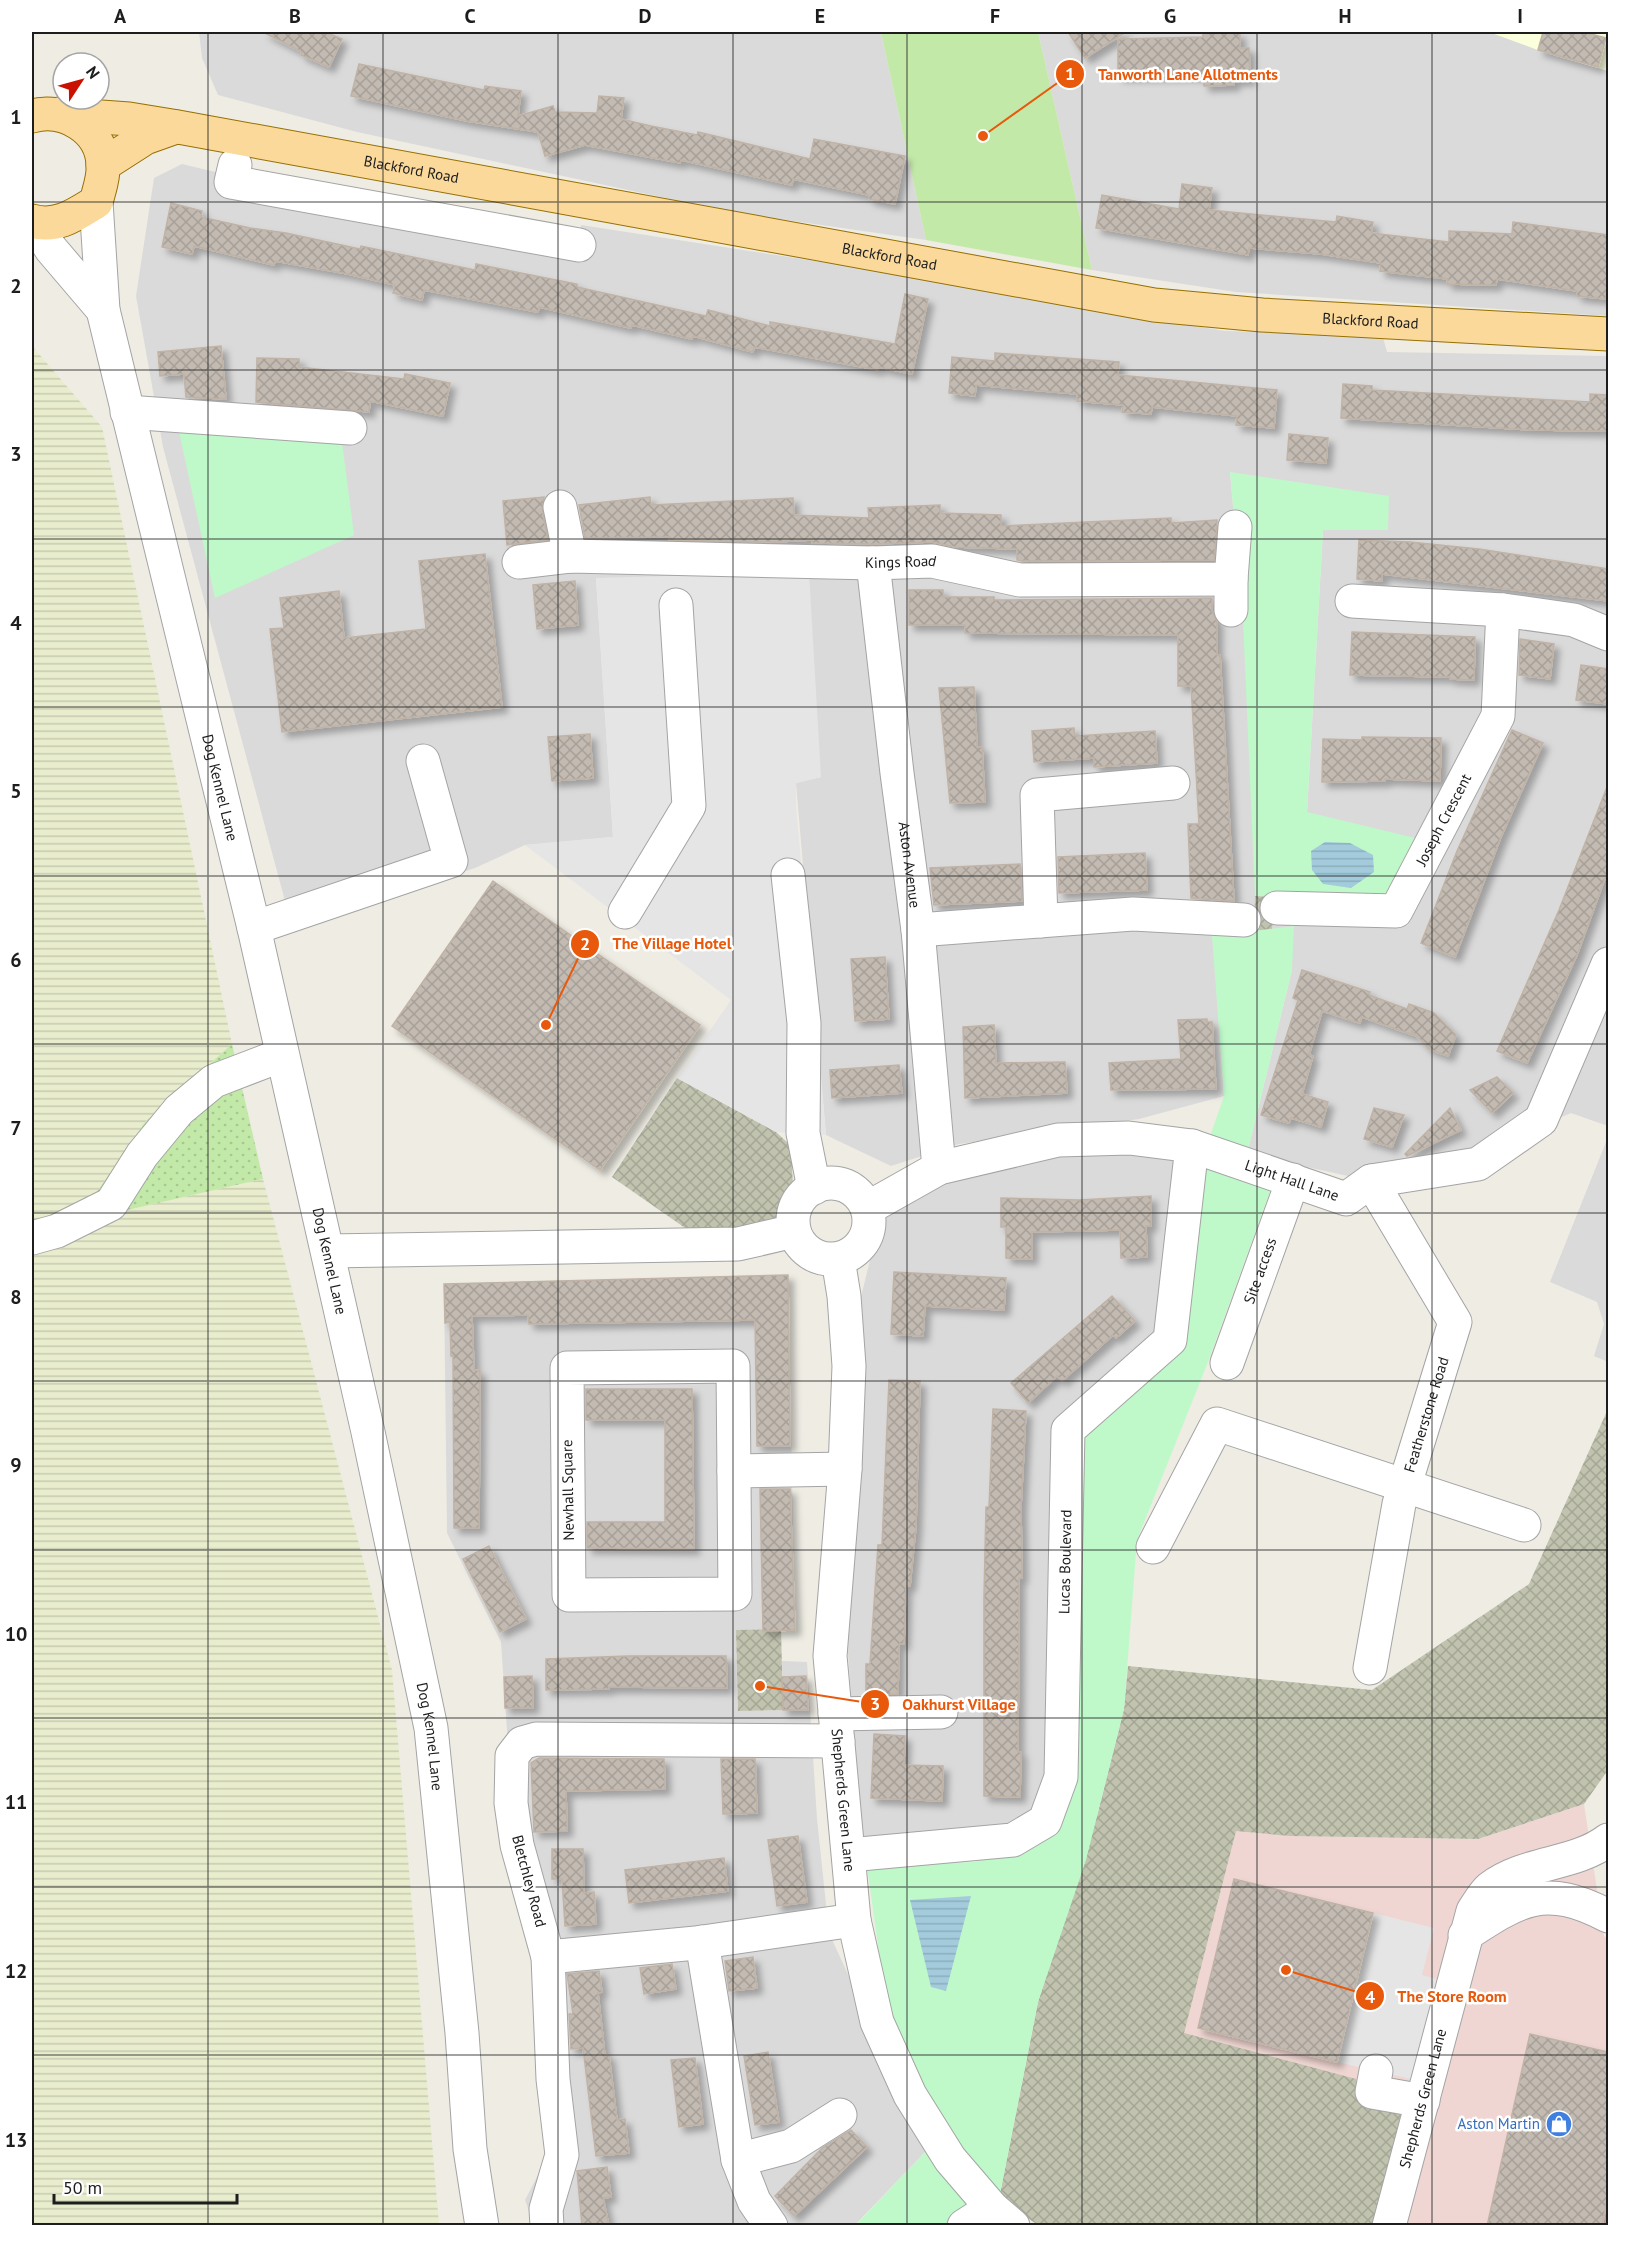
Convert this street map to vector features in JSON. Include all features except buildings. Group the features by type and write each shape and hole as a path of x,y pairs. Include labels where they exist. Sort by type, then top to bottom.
{"main road":[{"name":"Blackford Road","path":"45,115 129,119 178,127 1154,305 1262,315 1608,334"},
{"path":"33,221 50,224 67,220 96,202 103,165 101,152 93,136 77,121 45,115"},
{"name":"Blackford Road","path":"103,165 145,138 178,127"}],"street":[{"path":"235,165 231,182 567,243 560,197"},
{"name":"Dog Kennel Lane","path":"96,202 103,310 254,928 328,1251 431,1728 462,2033 470,2149 482,2226"},
{"name":"Dog Kennel Lane","path":"33,221 51,249 103,310"},
{"path":"127,412 350,428"},
{"path":"560,507 570,556"},
{"name":"Kings Road","path":"519,562 570,556 873,563 932,561 1020,580 1231,595 1235,527"},
{"name":"Aston Avenue","path":"873,563 918,930 939,1168"},
{"path":"1352,601 1503,610 1574,620 1608,634"},
{"path":"625,912 689,806 676,605"},
{"name":"Joseph Crescent","path":"1277,908 1396,911 1498,716 1503,610"},
{"path":"254,928 451,861 423,761"},
{"path":"1041,921 1037,795 1173,783"},
{"path":"788,876 804,1023 803,1133 814,1188"},
{"path":"918,930 1133,914 1244,920"},
{"name":"Light Hall Lane","path":"868,1208 939,1168 1058,1140 1129,1138 1192,1146 1346,1198 1371,1181 1478,1164 1541,1120 1608,963"},
{"path":"32,1238 57,1231 111,1204 142,1155 179,1110 214,1081 282,1055"},
{"name":"Lucas Boulevard","path":"849,1855 1013,1840 1045,1821 1061,1777 1068,1430 1170,1340 1192,1146"},
{"name":"Site access","path":"1227,1364 1293,1180"},
{"name":"Featherstone Road","path":"1370,1668 1399,1504 1455,1322 1371,1181"},
{"path":"837,1184 848,1187 868,1208 869,1227 865,1238 858,1248 838,1259 816,1256 806,1250 794,1231 797,1206 804,1195 814,1188 837,1184"},
{"path":"328,1251 738,1244 794,1231"},
{"name":"Shepherds Green Lane","path":"838,1259 844,1296 849,1366 845,1469 830,1656 854,1920 877,2022 910,2095 950,2159 1002,2217"},
{"name":"Newhall Square","path":"733,1366 734,1471 735,1593 569,1595 567,1368 733,1366"},
{"path":"1153,1547 1217,1424 1524,1525"},
{"path":"734,1471 845,1469"},
{"path":"836,1728 941,1712"},
{"name":"Bletchley Road","path":"549,1957 517,1845 511,1803 512,1756 522,1743 536,1739 836,1728"},
{"name":"Shepherds Green Lane","path":"1389,2226 1473,1911 1489,1889 1520,1872 1597,1849 1608,1840"},
{"path":"1465,1935 1510,1906 1535,1899 1564,1898 1608,1916"},
{"path":"547,2226 546,2209 562,2155 553,2079 549,1957 702,1942 854,1920"},
{"path":"702,1942 738,2160 754,2201 771,2226"},
{"path":"1376,2071 1372,2092 1423,2101"},
{"path":"738,2160 791,2146 840,2115"},
{"path":"964,2226 1002,2217"}],"shaded area":[{"path":"199,32 881,32 926,240 731,212 357,132 218,95 202,58"},
{"path":"1038,32 1489,32 1538,50 1608,71 1608,316 1236,292 1092,270"},
{"path":"1489,32 1608,32 1608,71 1538,50"},
{"path":"182,164 579,259 581,225 925,278 1094,310 1225,331 1382,334 1387,352 1608,356 1608,1126 1571,1113 1469,1157 1371,1181 1247,1154 1292,970 1213,936 1224,1096 1139,1119 959,1144 891,1166 826,1135 796,783 821,777 596,578 613,837 525,845 475,868 292,927 163,447 136,296 154,178","holes":["1230,472 1387,530 1323,530 1307,813 1243,619"]},
{"path":"32,346 102,427 232,1044 145,1122 123,1211 263,1179 392,1670 439,2225 32,2225"},
{"path":"809,572 821,777 796,783 796,807 826,1135 776,1132 677,1078 731,1000 525,845 613,837 596,578"},
{"path":"1255,896 1275,897 1272,929 1254,931"},
{"path":"677,1078 776,1132 791,1146 793,1187 777,1222 729,1229 688,1230 612,1177"},
{"path":"1608,1137 1608,1362 1594,1356 1604,1324 1597,1302 1550,1282"},
{"path":"1060,1152 1177,1156 1157,1334 1047,1772 1032,1812 1000,1830 862,1842 848,1653 858,1472 861,1297 881,1215 941,1184"},
{"path":"788,1275 795,1630 736,1630 738,1711 783,1710 782,1661 807,1662 817,1819 829,1933 928,2149 855,2225 534,2225 525,2200 549,2154 542,2001 518,1892 501,1642 447,1533 444,1284"},
{"path":"1608,1409 1608,1770 1584,1804 1478,1839 1290,1836 1236,1831 1184,2033 1356,2079 1358,2103 1402,2110 1373,2225 1038,2225 999,2199 1038,2002 1097,1816 1124,1709 1128,1666 1372,1690 1529,1584"},
{"path":"781,1629 783,1710 738,1711 736,1630"},
{"path":"1584,1804 1604,1936 1608,1940 1608,2225 1038,2226 1097,1816 1290,1836 1478,1839"},
{"path":"1373,1913 1434,1928 1422,1975 1437,1979 1411,2079 1337,2062"}],"green space":[{"path":"881,32 1038,32 1092,270 926,240"},
{"path":"178,427 342,442 354,535 215,598"},
{"path":"1230,472 1389,496 1388,530 1323,530 1307,812 1415,838 1391,900 1255,896 1243,619"},
{"path":"1294,926 1292,970 1247,1154 1208,1142 1224,1096 1212,936"},
{"path":"232,1044 263,1179 123,1211 94,1196 145,1122"},
{"path":"1199,1162 1272,1186 1208,1362 1137,1540 1124,1709 1086,1860 1038,2002 999,2199 915,2082 887,2010 867,1866 975,1862 1014,1850 1070,1789 1082,1433 1178,1344"},
{"path":"928,2149 976,2205 946,2225 855,2226"}],"water":[{"path":"1325,842 1350,843 1373,855 1374,872 1351,888 1323,884 1312,870 1311,851"},
{"path":"971,1896 946,1991 931,1987 910,1900"}],"place":[{"name":"Tanworth Lane Allotments","path":"983,136"},
{"name":"The Village Hotel","path":"546,1025"},
{"name":"Oakhurst Village","path":"760,1686"},
{"name":"The Store Room","path":"1286,1970"},
{"name":"Aston Martin","path":"1559,2124"}]}
